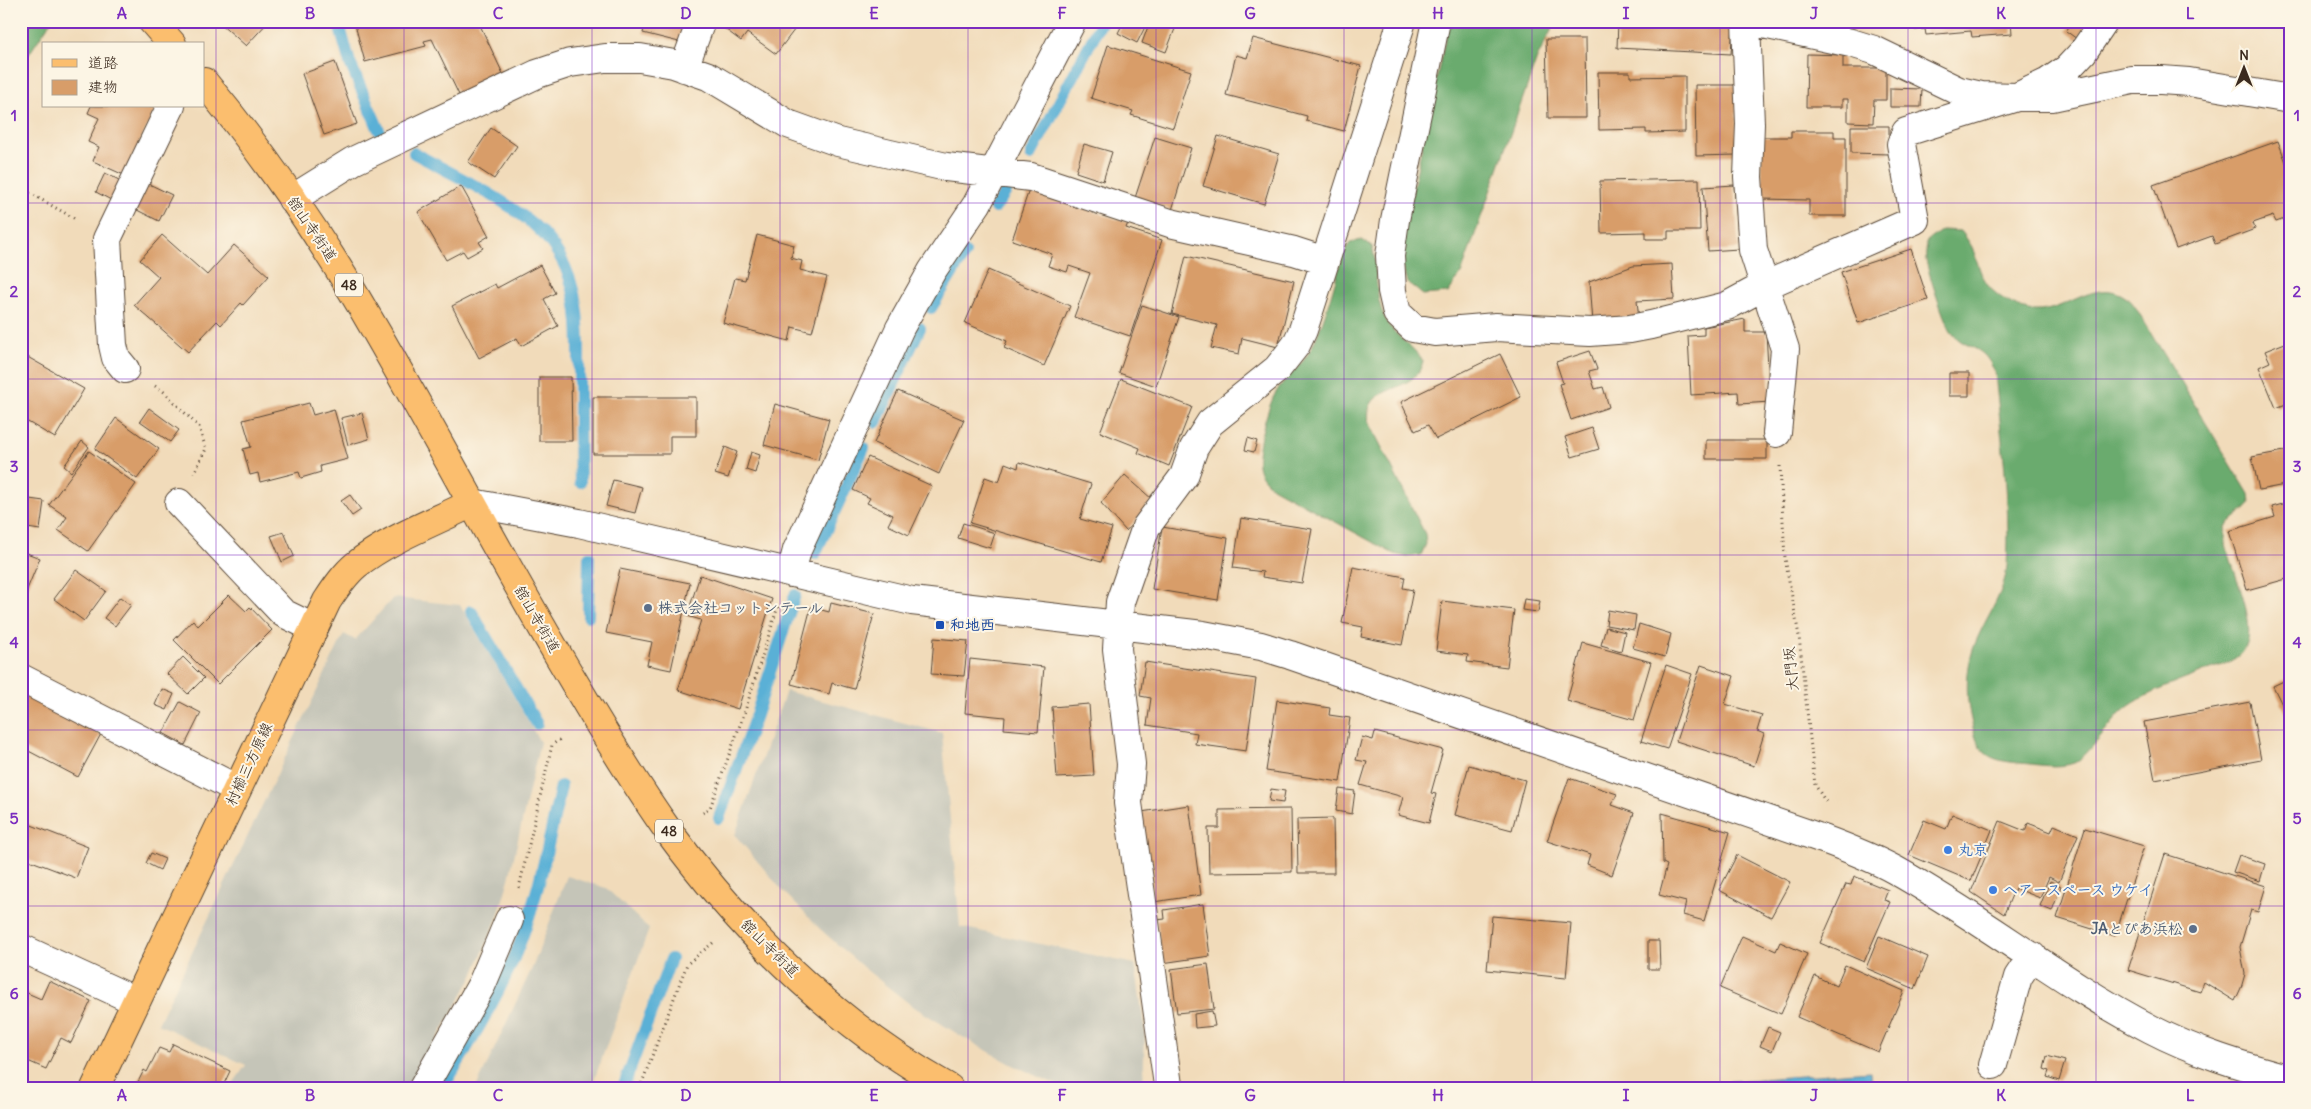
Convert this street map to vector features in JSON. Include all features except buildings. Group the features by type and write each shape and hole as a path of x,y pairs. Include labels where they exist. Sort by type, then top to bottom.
{"main road":[{"path":"152,21 170,42"},
{"name":"舘山寺街道","path":"205,83 233,117 292,199 377,332 538,622 636,784 706,879 784,966 882,1046 949,1088"},
{"name":"村櫛三方原線","path":"95,1088 327,601 354,566 373,553 472,504"}],"street":[{"path":"684,68 701,21"},
{"path":"789,572 796,550 900,328 932,271 977,204 1072,21"},
{"path":"1168,1085 1128,803 1131,764 1117,649 1120,602 1146,527 1184,476 1194,448 1210,423 1277,369 1296,345 1402,21"},
{"path":"1436,21 1395,220 1390,256 1392,292 1397,313 1413,328 1435,332 1496,327 1590,332 1630,329 1727,306 1764,286 1915,220 1901,144 1906,132 2017,97 2048,82 2067,69 2083,52 2104,21"},
{"path":"1778,433 1785,349 1753,250 1748,177 1750,124 1748,21 1850,42 1874,50 1959,91 1981,96 2052,97 2132,80 2161,80 2290,98"},
{"path":"292,199 354,161 536,74 562,66 605,58 640,58 684,68 708,76 788,124 812,134 946,167 1031,177 1170,223 1294,251 1325,261"},
{"path":"125,369 116,358 113,345 107,239 170,108"},
{"path":"178,503 283,613 314,628"},
{"path":"472,504 579,523 903,599 944,606 1203,635 1261,646 1826,840 1895,870 2108,1005 2151,1029 2196,1050 2242,1066 2290,1078"},
{"path":"21,678 237,789"},
{"path":"423,1088 482,984 509,920"},
{"path":"21,948 136,1001"},
{"path":"1993,1065 2018,977 2032,956"}],"path":[{"path":"21,188 81,223"},
{"path":"125,369 164,392 199,427 206,449 178,503"},
{"name":"大門坂","path":"1778,433 1785,558 1799,636 1815,785 1826,804"},
{"path":"703,813 710,808 745,711 789,572"},
{"path":"509,920 520,882 552,744 562,738"},
{"path":"640,1088 687,964 740,919"}],"shaded area":[{"path":"393,598 460,605 540,742 509,879 498,916 472,978 409,1088 230,1088 246,1065 158,1024 344,634 355,640"},
{"path":"786,691 942,733 960,927 1135,964 1145,1032 1143,1088 1064,1088 1013,1065 911,1005 864,968 820,929 782,890 735,835"},
{"path":"567,876 606,888 649,929 591,1088 476,1088 533,966"}],"green space":[{"path":"21,21 51,21 27,57 21,75"},
{"path":"1449,21 1556,21 1537,58 1461,274 1448,293 1423,295 1407,282 1401,262 1406,221"},
{"path":"1942,230 1961,231 1972,247 1987,285 2006,301 2023,309 2046,310 2093,293 2104,291 2116,292 2129,299 2137,309 2249,494 2250,504 2228,524 2225,535 2248,619 2249,631 2243,652 2230,662 2151,693 2129,706 2085,755 2068,765 2040,765 2008,762 1992,758 1986,754 1978,743 1972,724 1967,691 1971,658 1982,628 2000,594 2006,576 2008,542 2007,494 1995,373 1985,356 1952,333 1941,309 1927,266 1927,241"},
{"path":"1361,240 1372,246 1377,291 1385,318 1393,330 1423,361 1418,372 1411,380 1381,394 1369,409 1369,422 1425,534 1426,544 1421,555 1407,557 1394,554 1272,487 1263,478 1259,469 1260,439 1275,394 1311,349 1325,314 1344,251 1350,243"}],"water":[{"path":"1870,1071 1871,1088 1640,1088"}],"waterway":[{"path":"338,21 350,63 379,130"},
{"path":"1031,155 1102,21"},
{"path":"414,153 476,186 521,215 534,225 550,242 562,260 570,278 578,319 580,482"},
{"path":"995,208 1007,190"},
{"path":"931,308 965,253"},
{"path":"876,422 920,328"},
{"path":"815,554 864,448"},
{"path":"588,616 589,557"},
{"path":"719,818 756,715 795,595"},
{"path":"471,611 537,724"},
{"path":"443,1088 489,1009 513,960 529,918 561,786"},
{"path":"623,1088 671,959"}],"place":[{"name":"株式会社コットンテール","path":"648,608"},
{"name":"和地西","path":"940,625"},
{"name":"丸京","path":"1948,850"},
{"name":"ヘアースペース ウケイ","path":"1993,890"},
{"name":"JAとぴあ浜松","path":"2193,929"}]}
